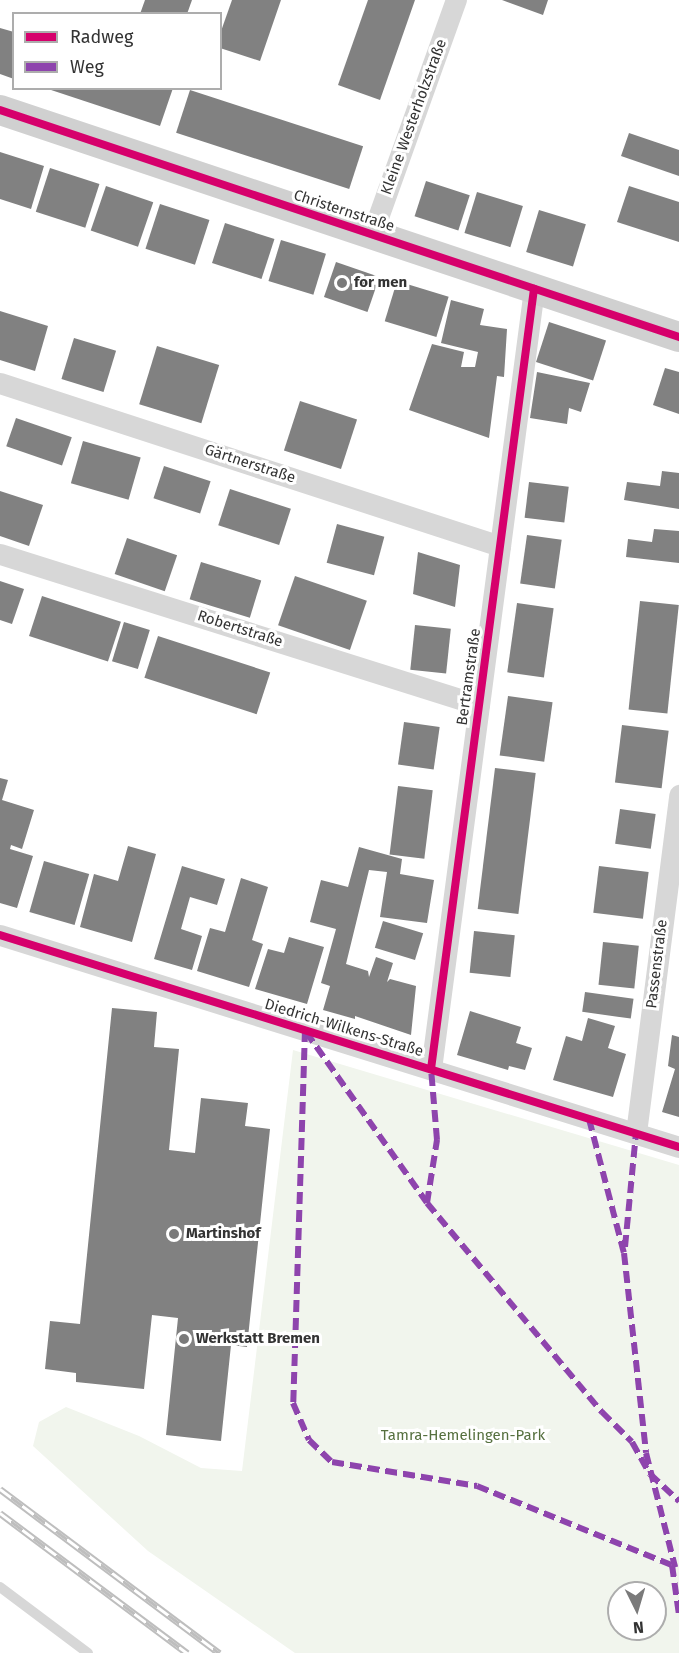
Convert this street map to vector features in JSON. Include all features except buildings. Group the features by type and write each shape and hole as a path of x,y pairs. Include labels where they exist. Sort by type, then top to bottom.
{"street":[{"name":"Kleine Westerholzstraße","path":"372,234 456,0"},
{"name":"Christernstraße","path":"0,110 679,337"},
{"name":"Bertramstraße","path":"430,1069 534,289"},
{"name":"Gärtnerstraße","path":"0,383 500,546"},
{"name":"Robertstraße","path":"0,554 479,705"},
{"name":"Passenstraße","path":"636,1133 679,795"},
{"name":"Diedrich-Wilkens-Straße","path":"0,935 679,1147"}],"lane":[{"path":"0,1587 88,1653"}],"green space":[{"name":"Tamra-Hemelingen-Park","path":"293,1050 679,1165 679,1653 295,1653 148,1551 33,1446 39,1422 66,1407 139,1436 201,1468 242,1471"}],"railway":[{"path":"0,1489 219,1653"},
{"path":"0,1513 187,1653"}],"marked path":[{"path":"305,1030 293,1403 309,1440 332,1462 477,1486 672,1565 679,1615"},
{"path":"306,1032 427,1203 602,1412 632,1442 650,1474 679,1501"},
{"path":"427,1203 437,1140 431,1069"},
{"path":"589,1119 624,1253 646,1453 675,1567"},
{"path":"625,1247 636,1133"}],"cycle path":[{"path":"0,110 679,337"},
{"path":"431,1069 534,289"},
{"path":"0,935 679,1147"}],"place":[{"name":"for men","path":"342,283"},
{"name":"Martinshof","path":"174,1234"},
{"name":"Werkstatt Bremen","path":"184,1339"}]}
